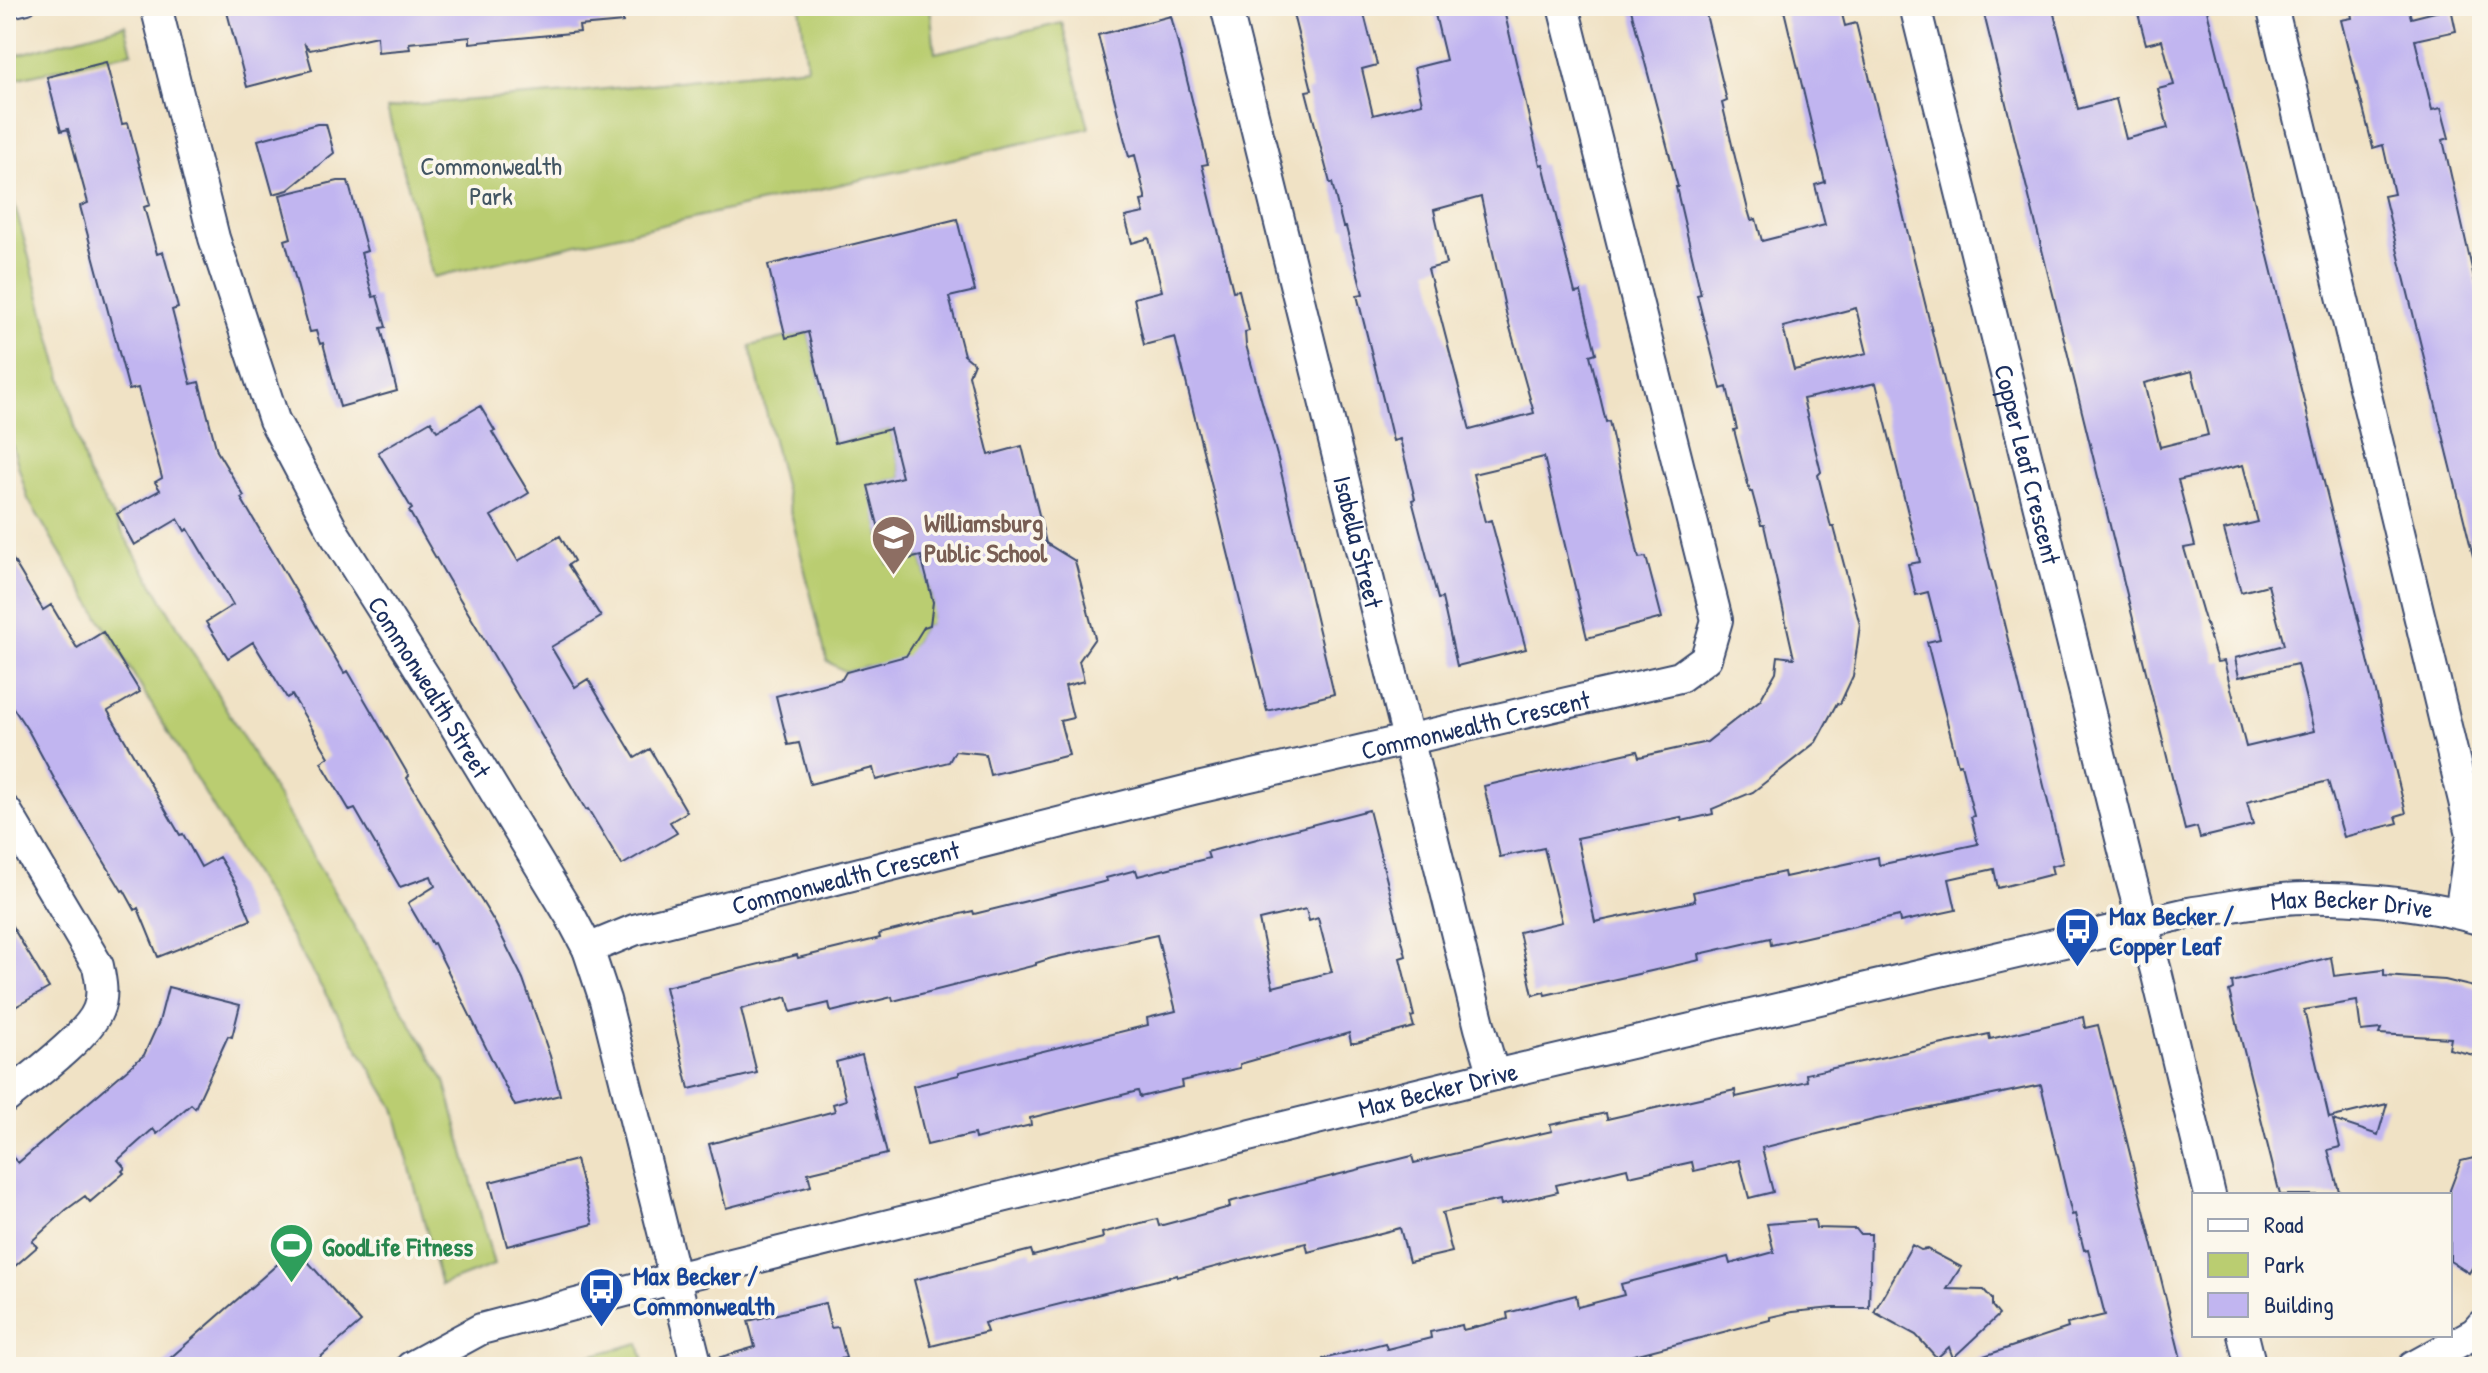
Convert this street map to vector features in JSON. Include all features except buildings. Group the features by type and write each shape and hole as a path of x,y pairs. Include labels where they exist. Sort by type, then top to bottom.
{"street":[{"name":"Commonwealth Street","path":"156,6 214,238 274,420 334,533 437,696 588,949 605,1000 697,1367"},
{"name":"Isabella Street","path":"1226,6 1494,1075"},
{"name":"Commonwealth Crescent","path":"588,949 634,930 1193,789 1680,677 1706,658 1717,620 1563,6"},
{"name":"Copper Leaf Crescent","path":"1915,6 2210,1193"},
{"path":"2272,6 2472,834 2471,916"},
{"path":"6,811 98,966 102,986 98,1012 82,1033 6,1098"},
{"name":"Max Becker Drive","path":"411,1367 481,1329 675,1278 1494,1075 2188,913 2276,899 2356,900 2471,916"},
{"path":"2413,1367 2475,1333 2482,1325"},
{"path":"2244,1337 2251,1367"}],"lane":[{"path":"6,11 28,6"}],"green space":[{"name":"Commonwealth Park","path":"800,6 930,6 935,53 1062,23 1089,128 433,277 387,109 807,67"},
{"path":"125,25 132,52 6,81 6,58"},
{"path":"6,173 88,474 445,1081 494,1265 441,1285 394,1108 28,499 6,424"},
{"path":"808,332 835,443 890,429 902,477 869,486 888,564 921,556 935,609 931,617 938,623 924,627 912,647 918,672 878,664 846,672 827,661 750,346"},
{"path":"639,1343 645,1367 551,1367 556,1365"}],"place":[{"name":"Williamsburg Public School","path":"893,576"},
{"name":"Max Becker / Copper Leaf","path":"2078,969"},
{"name":"GoodLife Fitness","path":"291,1285"},
{"name":"Max Becker / Commonwealth","path":"602,1329"}]}
